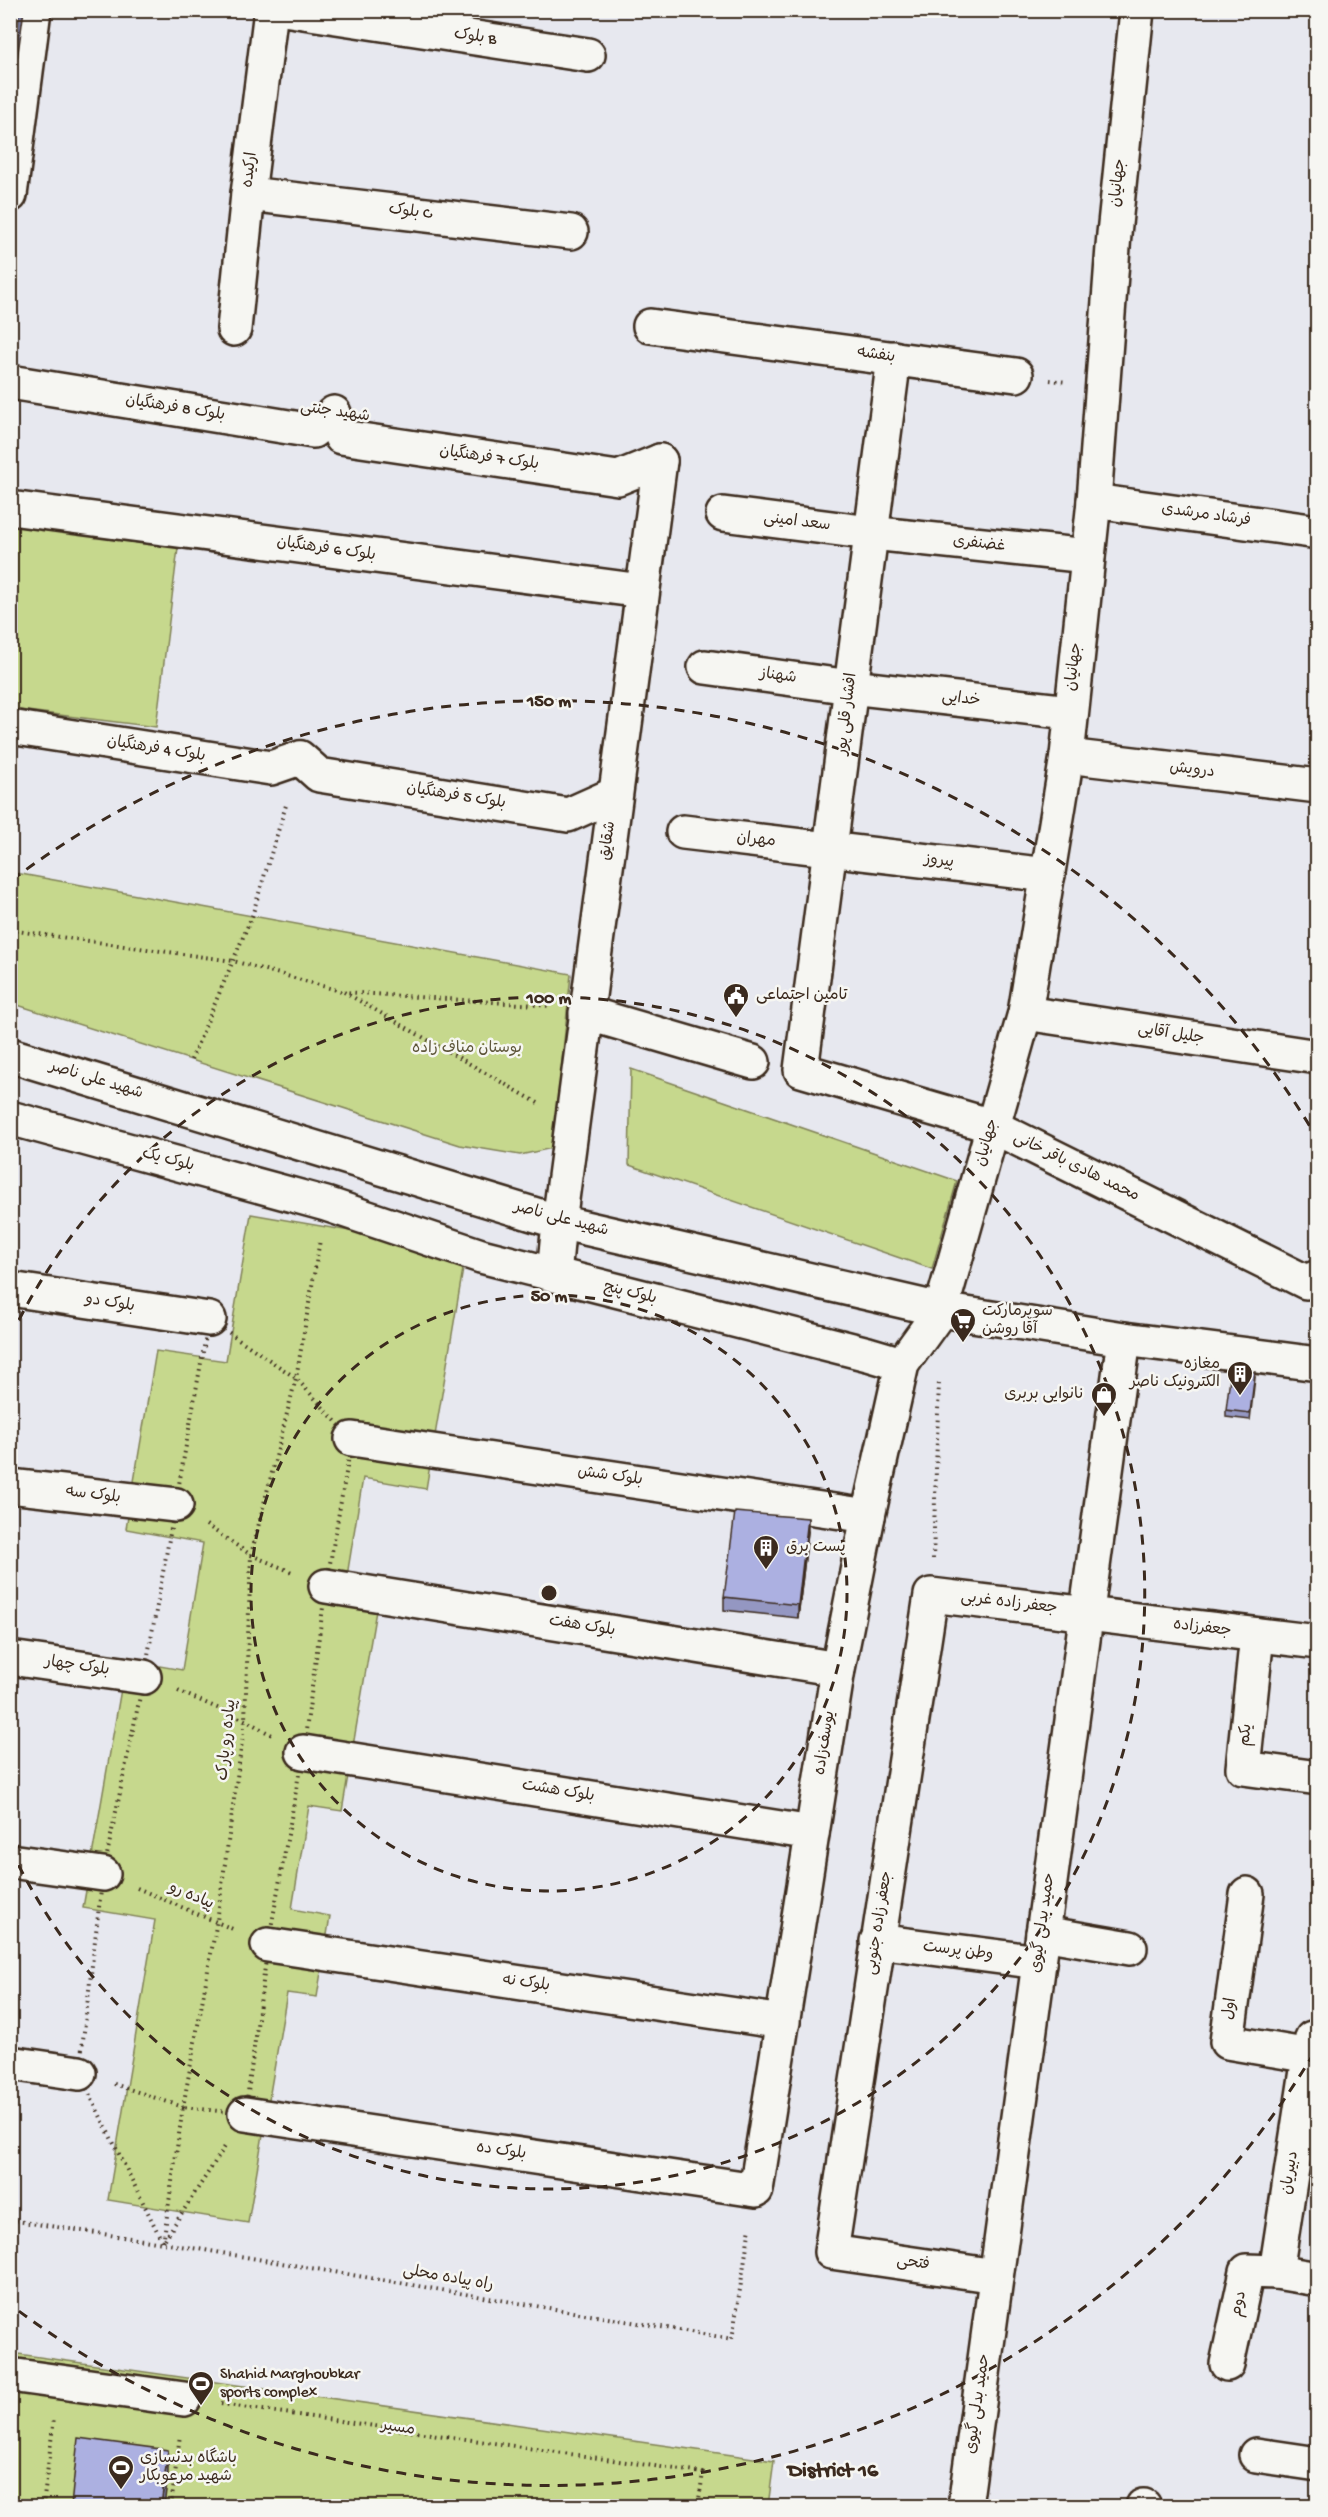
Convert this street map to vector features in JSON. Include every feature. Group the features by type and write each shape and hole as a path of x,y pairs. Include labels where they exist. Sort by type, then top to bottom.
{"street":[{"path":"10,195 14,139 34,10"},
{"name":"ارکیده","path":"234,330 271,10"},
{"name":"بلوک B","path":"290,10 588,55"},
{"name":"جهانیان","path":"941,1310 1025,1013 1067,756 1094,501 1114,234 1137,10"},
{"name":"بلوک C","path":"248,194 571,232"},
{"name":"بنفشه","path":"650,326 1016,375"},
{"name":"افشار قلی پور","path":"801,1070 894,358"},
{"name":"شهید جنتی","path":"10,365 660,461"},
{"name":"بلوک 8 فرهنگیان","path":"10,382 313,431 334,413"},
{"name":"شقایق","path":"554,1275 586,1013 660,461"},
{"name":"فرشاد مرشدی","path":"1094,501 1317,532"},
{"name":"بلوک 6 فرهنگیان","path":"10,508 642,591"},
{"name":"سعد امینی","path":"723,514 871,533"},
{"name":"غضنفری","path":"871,533 1088,556"},
{"name":"شهناز","path":"705,666 851,687"},
{"name":"خدایی","path":"851,687 1070,712"},
{"name":"بلوک 4 فرهنگیان","path":"10,727 271,768 300,758"},
{"name":"درویش","path":"1067,756 1317,786"},
{"name":"بلوک 5 فرهنگیان","path":"300,758 319,775 568,815 615,794"},
{"name":"مهران","path":"683,832 830,849"},
{"name":"پیروز","path":"830,849 1048,875"},
{"path":"586,1013 753,1062"},
{"name":"جلیل آقایی","path":"1025,1013 1317,1057"},
{"name":"شهید علی ناصر","path":"10,1055 559,1222 941,1310 1124,1339 1317,1364"},
{"name":"محمد هادی باقر خانی","path":"801,1070 992,1126 1312,1279"},
{"name":"بلوک یک","path":"10,1118 326,1204"},
{"path":"326,1204 327,1151"},
{"name":"بلوک پنج","path":"326,1204 481,1256 902,1364"},
{"name":"بلوک دو","path":"10,1289 209,1319"},
{"name":"یوسف‌زاده","path":"756,2190 838,1669 868,1516 902,1364 941,1310"},
{"name":"حمید بدلی گیوی","path":"965,2506 1124,1339"},
{"name":"بلوک شش","path":"352,1439 868,1516"},
{"name":"بلوک سه","path":"10,1486 180,1508"},
{"name":"بلوک هفت","path":"321,1584 838,1669"},
{"name":"جعفر زاده غربی","path":"932,1595 1086,1613"},
{"name":"جعفر زاده جنوبی","path":"831,2252 932,1595"},
{"name":"جعفرزاده","path":"1086,1613 1190,1628 1317,1642"},
{"name":"یکم","path":"1257,1635 1243,1768 1311,1777"},
{"name":"بلوک چهار","path":"10,1658 149,1679"},
{"name":"بلوک هشت","path":"298,1749 812,1833"},
{"path":"10,1861 108,1876"},
{"name":"اول","path":"1247,1894 1227,2042 1314,2047"},
{"name":"وطن پرست","path":"878,1941 1041,1948"},
{"name":"بلوک نه","path":"263,1943 783,2022"},
{"path":"1041,1948 1131,1948"},
{"name":"دبیریان","path":"1276,2272 1314,2047"},
{"path":"10,2063 84,2075"},
{"name":"بلوک ده","path":"242,2119 756,2190"},
{"name":"فتحی","path":"831,2252 996,2276"},
{"name":"دوم","path":"1227,2364 1247,2271 1276,2272"},
{"path":"1276,2272 1317,2279"},
{"path":"10,2375 184,2399"},
{"path":"1256,2456 1317,2464"}],"path":[{"path":"1016,375 1103,387"},
{"path":"191,1060 252,916 300,758"},
{"path":"10,930 233,961 344,992 567,1007 586,1013"},
{"path":"344,992 572,1125"},
{"name":"پیاده رو پارک","path":"163,2243 183,2107 217,1922 245,1720 251,1555 296,1378 326,1204"},
{"path":"110,2083 183,2107 242,2119 263,1943 298,1749 321,1584 352,1439 296,1378 209,1319 180,1508 149,1679 108,1876 84,2075 163,2243"},
{"path":"932,1595 939,1370"},
{"path":"204,1524 251,1555 294,1572"},
{"path":"174,1690 245,1720 274,1736"},
{"name":"پیاده رو","path":"134,1887 238,1931"},
{"path":"163,2243 226,2144"},
{"name":"راه پیاده محلی","path":"10,2220 163,2243 732,2339 756,2190"},
{"path":"43,2506 59,2381"},
{"path":"171,2506 184,2399"},
{"name":"مسیر","path":"184,2399 703,2473 698,2506"}],"green space":[{"path":"11,511 180,532 156,727 11,709"},
{"name":"بوستان مناف زاده","path":"10,872 571,974 553,1148 520,1155 460,1145 11,1003"},
{"path":"631,1069 957,1181 932,1269 629,1165"},
{"path":"251,1214 466,1251 426,1489 363,1478 347,1576 381,1581 342,1811 309,1806 292,1909 330,1916 317,1997 287,1993 248,2223 108,2200 155,1920 83,1908 126,1660 182,1670 203,1543 126,1529 156,1351 226,1361"},
{"name":"Shahid Marghoubkar sports complex","path":"11,2353 774,2461 768,2506 11,2506"}],"building":[{"path":"10,10 19,10 10,77"},
{"name":"مغازه الکترونیک ناصر","path":"1231,1369 1255,1372 1250,1413 1226,1410"},
{"name":"پست برق","path":"735,1512 808,1518 798,1605 724,1597"},
{"path":"78,2438 168,2450 161,2506 71,2506"}],"place":[{"name":"تامین اجتماعی","path":"736,1019"},
{"name":"سوپرمارکت آقا روشن","path":"963,1344"},
{"name":"مغازه الکترونیک ناصر","path":"1240,1397"},
{"name":"نانوایی بربری","path":"1104,1418"},
{"name":"پست برق","path":"766,1571"},
{"name":"Shahid Marghoubkar sports complex","path":"201,2407"},
{"name":"باشگاه بدنسازی شهید مرعوبکار","path":"121,2491"}],"district":[{"name":"District 16","path":"833,2472"}]}
